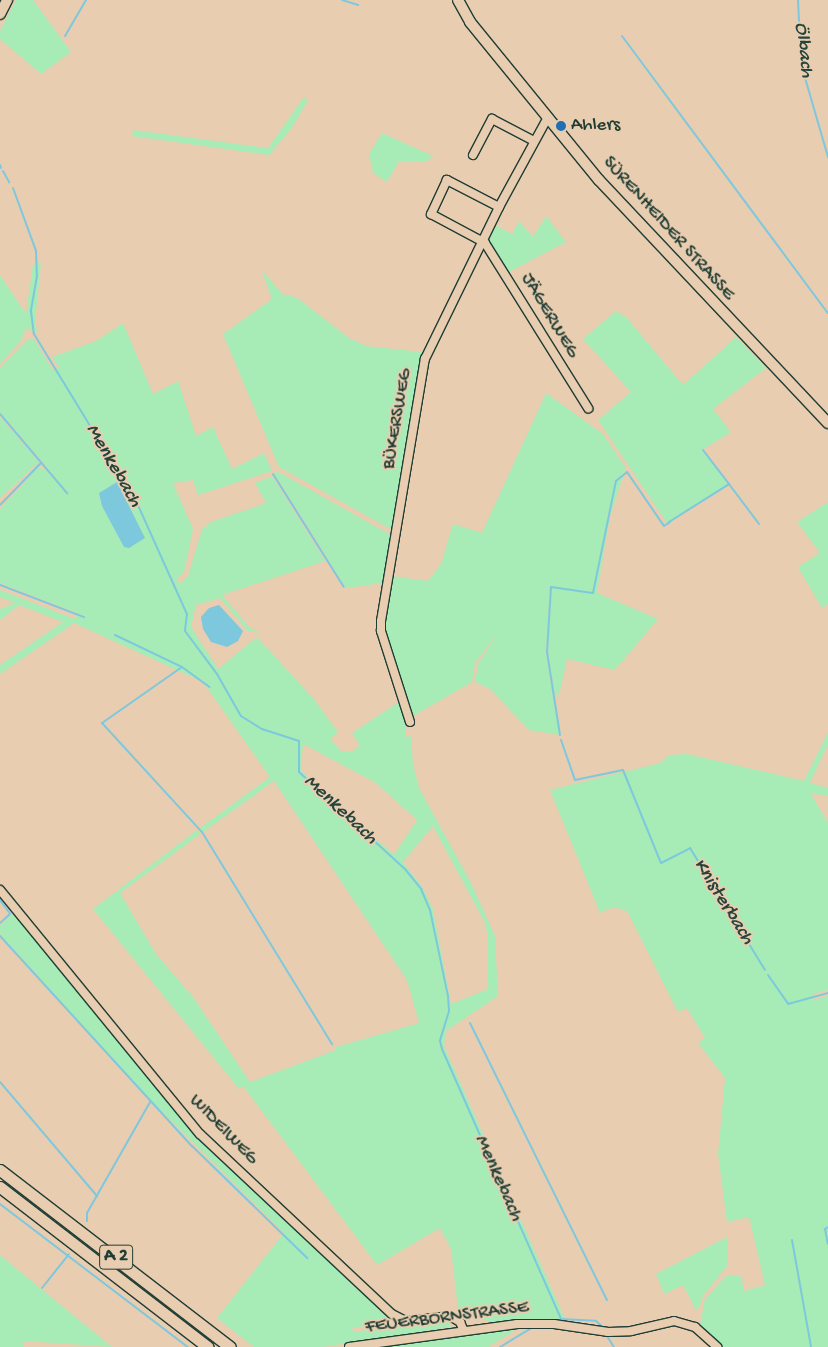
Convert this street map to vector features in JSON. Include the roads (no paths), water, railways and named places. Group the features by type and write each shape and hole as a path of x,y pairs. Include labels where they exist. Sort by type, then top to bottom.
{"highway":[{"name":"A 2","path":"0,1170 230,1347"},
{"name":"A 2","path":"0,1187 208,1347"}],"main road":[{"path":"0,14 7,0"},
{"name":"SÜRENHEIDER STRASSE","path":"458,0 470,22 629,215 828,423"}],"street":[{"name":"BÜKERSWEG","path":"410,722 381,631 381,613 425,359 482,242 534,141 548,118"},
{"path":"473,155 492,119 534,141"},
{"path":"482,242 434,217 432,211 447,180 500,207"},
{"name":"JÄGERWEG","path":"482,242 588,408"},
{"name":"WIDEIWEG","path":"0,890 200,1134 392,1314 406,1320 450,1316 460,1322 463,1329"},
{"name":"FEUERBORNSTRASSE","path":"349,1347 463,1329 538,1323 592,1331 631,1331 674,1321 695,1327 717,1347"}],"water":[{"path":"117,482 145,538 129,548 124,547 102,506 99,493"},
{"path":"219,605 243,631 238,641 227,647 211,642 203,629 201,617 209,608"}],"waterway":[{"path":"65,36 86,0"},
{"path":"342,0 358,5"},
{"name":"Ölbach","path":"798,0 801,64 828,157"},
{"path":"622,36 828,313"},
{"name":"Menkebach","path":"3,171 9,182"},
{"name":"Menkebach","path":"13,188 36,251 37,276 31,311 34,334 137,503 187,614 185,631 217,674 241,716 262,729 299,741 299,772 405,869 421,889 430,910 448,996 449,1011 440,1041 442,1049 561,1319 596,1321 603,1327"},
{"path":"0,414 67,493"},
{"path":"703,450 729,484"},
{"path":"0,505 41,463"},
{"path":"560,735 547,652 551,587 593,593 616,481 627,472 664,526 670,522"},
{"path":"273,474 344,587"},
{"path":"669,522 729,484 759,524"},
{"path":"0,585 84,617"},
{"path":"115,635 182,667 210,687"},
{"path":"182,667 102,723 202,832 332,1044"},
{"name":"Knisterbach","path":"561,740 575,780 623,770 661,863 690,848 765,970"},
{"path":"0,900 10,914 0,923"},
{"path":"0,936 192,1146 307,1258"},
{"name":"Knisterbach","path":"768,975 788,1004 828,993"},
{"path":"470,1023 607,1300"},
{"path":"0,1082 97,1196"},
{"path":"87,1221 87,1213 150,1102"},
{"path":"0,1204 188,1347"},
{"path":"828,1227 825,1229 828,1244"},
{"path":"792,1240 811,1347"},
{"path":"42,1288 69,1254"},
{"path":"500,1347 530,1329"},
{"name":"Menkebach","path":"607,1336 614,1347"}],"place":[{"name":"Ahlers","path":"561,126"}]}
